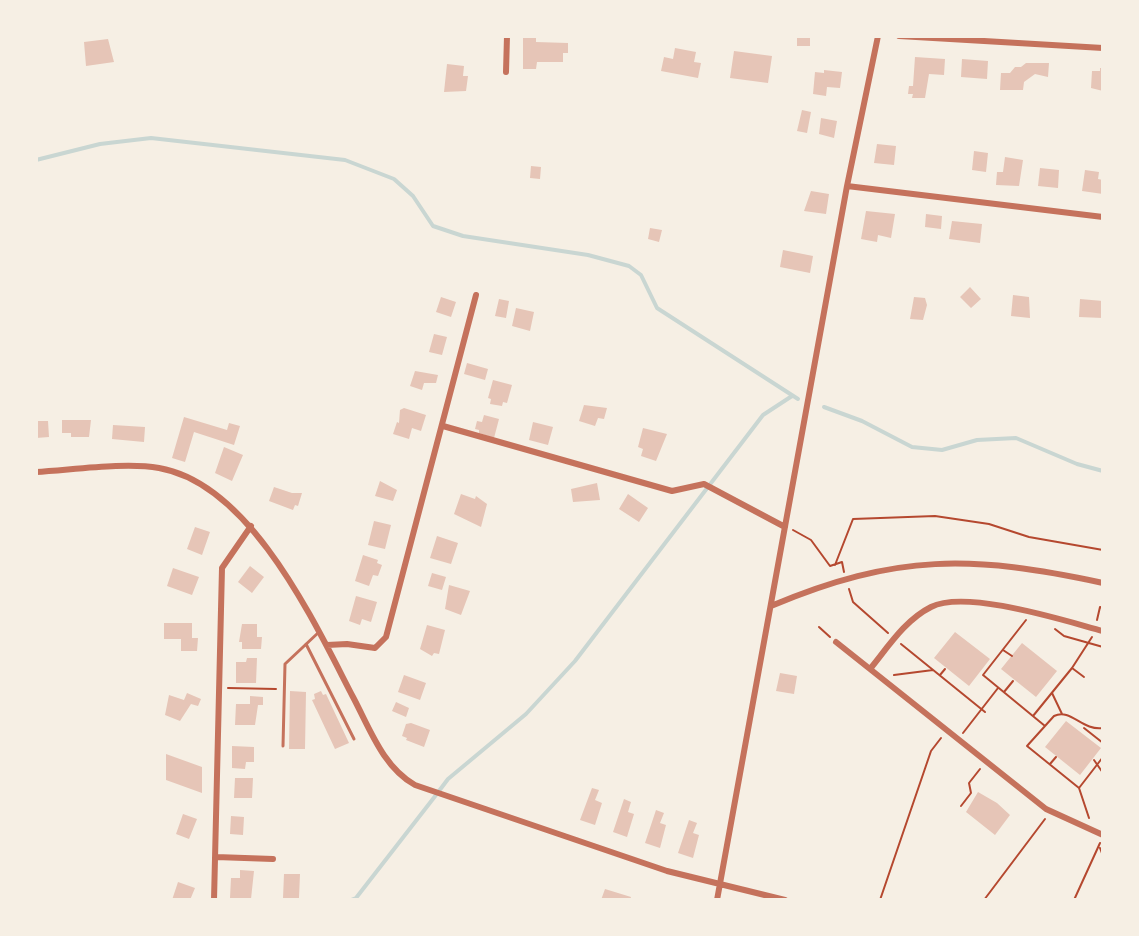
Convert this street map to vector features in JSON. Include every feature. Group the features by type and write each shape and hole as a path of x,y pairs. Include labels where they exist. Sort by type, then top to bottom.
{"street":[{"path":"506,72 507,36"},
{"path":"717,900 847,186 878,36"},
{"path":"899,36 1103,48"},
{"path":"847,186 1103,217"},
{"path":"327,645 347,644 375,648 386,637 476,295"},
{"path":"443,426 672,491 704,484 785,527"},
{"path":"36,472 159,468 202,483 251,526 327,645 379,747 402,778 415,785 667,871 785,900"},
{"path":"214,900 222,568 251,526"},
{"path":"771,606 846,578 913,564 974,562 1048,571 1103,583"},
{"path":"870,669 897,640 907,624 933,606 968,602 1021,610 1103,631"},
{"path":"836,642 1050,812 1103,835"},
{"path":"216,857 273,859"}],"lane":[{"path":"283,746 285,664 319,632"},
{"path":"306,644 354,739"}],"path":[{"path":"834,565 853,519 935,516 989,524 1029,537 1103,550"},
{"path":"785,527 806,535 830,566 842,562 853,602 985,712"},
{"path":"983,675 1027,619 1018,617"},
{"path":"1048,623 1064,636 1103,647"},
{"path":"819,627 836,642"},
{"path":"894,649 897,640 905,636"},
{"path":"1033,716 1090,643"},
{"path":"1003,650 1012,656"},
{"path":"1072,668 1084,677"},
{"path":"940,675 945,669"},
{"path":"890,676 933,670"},
{"path":"979,672 1045,726"},
{"path":"1004,692 1013,681"},
{"path":"219,688 284,689"},
{"path":"957,740 998,688"},
{"path":"1052,693 1062,714 1093,729 1103,728"},
{"path":"1027,746 1054,716 1062,714"},
{"path":"1079,723 1103,743"},
{"path":"881,899 931,751 946,731"},
{"path":"1023,743 1079,788 1094,832"},
{"path":"1050,764 1056,757"},
{"path":"1079,788 1103,757"},
{"path":"1094,760 1103,773"},
{"path":"961,806 971,793 969,783 985,762"},
{"path":"984,900 1050,812"},
{"path":"1074,900 1103,835"},
{"path":"1099,846 1103,856"}],"building":[{"path":"523,36 536,36 536,42 568,43 568,53 563,53 563,62 537,62 536,69 523,69"},
{"path":"797,36 810,36 810,46 797,46"},
{"path":"108,39 114,62 86,66 84,42"},
{"path":"675,48 696,52 694,62 701,63 698,78 661,71 664,57 673,59"},
{"path":"734,51 772,56 768,83 730,78"},
{"path":"915,57 945,59 944,75 929,74 925,98 912,98 913,94 908,94 909,86 913,86"},
{"path":"962,59 988,61 987,79 961,77"},
{"path":"1026,63 1049,63 1048,77 1035,74 1024,82 1023,90 1000,90 1001,73 1010,73 1015,67 1021,67"},
{"path":"447,64 464,66 463,76 468,76 466,91 444,92"},
{"path":"1100,68 1103,68 1103,91 1091,88 1092,71 1100,71"},
{"path":"824,70 842,72 840,88 827,87 826,96 813,94 815,72 824,73"},
{"path":"802,110 811,112 807,133 797,131"},
{"path":"821,118 837,121 834,138 819,134"},
{"path":"877,144 896,146 894,165 874,163"},
{"path":"974,151 988,153 986,172 972,170"},
{"path":"1005,157 1023,160 1019,186 996,185 997,172 1003,172"},
{"path":"531,166 541,167 540,179 530,178"},
{"path":"1040,168 1059,170 1058,188 1038,186"},
{"path":"1085,170 1099,172 1098,179 1103,180 1103,194 1082,191"},
{"path":"811,191 829,194 826,214 804,211"},
{"path":"866,211 895,214 891,238 878,235 877,242 861,239"},
{"path":"926,214 942,216 941,229 925,227"},
{"path":"952,221 982,224 980,243 949,239"},
{"path":"650,228 662,230 659,242 648,239"},
{"path":"783,250 813,256 810,273 780,267"},
{"path":"970,287 981,299 971,308 960,297"},
{"path":"1013,295 1029,297 1030,318 1011,316"},
{"path":"441,297 456,302 451,317 436,312"},
{"path":"914,297 925,298 927,305 923,320 910,319"},
{"path":"499,299 509,301 506,318 495,316"},
{"path":"1080,299 1103,301 1103,318 1079,317"},
{"path":"516,308 534,312 530,331 512,326"},
{"path":"434,334 447,337 442,355 429,352"},
{"path":"467,363 488,369 485,380 464,374"},
{"path":"415,371 438,375 436,383 424,383 422,390 410,386"},
{"path":"493,380 512,385 507,403 503,402 502,406 490,404 491,399 488,398"},
{"path":"584,405 607,408 604,419 598,418 595,426 579,421"},
{"path":"404,408 426,415 421,431 412,428 409,439 393,434 397,422 399,423 400,410"},
{"path":"484,415 499,419 494,438 479,433 479,430 475,429 477,421 482,422"},
{"path":"184,417 227,430 229,423 240,426 234,445 194,432 185,462 172,458"},
{"path":"62,420 91,420 89,437 71,437 71,433 62,433"},
{"path":"36,421 48,421 49,437 36,438"},
{"path":"533,422 553,427 548,445 529,440"},
{"path":"113,425 145,427 144,442 112,439"},
{"path":"643,428 667,434 656,461 641,456 643,449 638,447"},
{"path":"224,447 243,455 232,481 215,473"},
{"path":"380,481 397,490 393,501 375,496"},
{"path":"597,483 600,500 573,502 571,489"},
{"path":"274,487 292,493 302,493 298,506 295,505 293,510 269,501"},
{"path":"461,494 475,499 476,496 487,504 481,527 454,514"},
{"path":"628,494 648,508 639,522 619,509"},
{"path":"374,521 391,525 385,549 368,545"},
{"path":"195,527 210,532 202,555 187,549"},
{"path":"437,536 458,543 451,564 430,558"},
{"path":"363,555 378,560 377,563 382,565 378,576 373,575 369,586 355,581"},
{"path":"250,566 264,577 252,593 238,582"},
{"path":"173,568 199,577 192,595 167,586"},
{"path":"432,573 446,577 442,590 428,586"},
{"path":"449,585 470,591 461,615 445,609"},
{"path":"356,596 377,602 371,622 362,619 360,625 349,621"},
{"path":"164,623 192,623 192,638 198,638 197,651 181,651 181,639 164,639"},
{"path":"242,624 257,624 257,637 262,637 261,649 242,649 242,642 239,642"},
{"path":"427,625 445,630 439,654 434,653 432,656 420,649"},
{"path":"955,632 990,659 969,686 934,658"},
{"path":"1022,643 1057,671 1036,697 1001,669"},
{"path":"247,658 257,658 256,683 236,683 236,662 246,662"},
{"path":"780,673 797,676 794,694 776,691"},
{"path":"404,675 426,683 420,700 398,692"},
{"path":"290,691 306,692 305,749 289,749"},
{"path":"321,691 323,695 326,694 349,743 335,749 312,700 315,699 314,694"},
{"path":"187,693 201,699 198,706 191,704 180,721 165,715 169,695 184,700"},
{"path":"250,696 263,697 263,705 258,705 255,725 235,725 236,704 250,704"},
{"path":"396,702 409,708 406,717 392,711"},
{"path":"1066,721 1101,748 1080,775 1045,747"},
{"path":"411,723 430,730 424,747 402,736 406,724"},
{"path":"232,746 254,747 254,762 246,762 245,769 232,768"},
{"path":"166,754 202,767 202,793 166,780"},
{"path":"235,778 253,778 252,798 234,798"},
{"path":"592,788 599,790 595,800 602,803 595,825 580,820"},
{"path":"978,792 997,803 1010,815 995,835 966,812"},
{"path":"624,799 631,802 628,812 634,814 627,837 613,832"},
{"path":"656,810 664,813 660,823 666,825 660,848 645,843"},
{"path":"183,814 197,819 189,839 176,834"},
{"path":"231,816 244,817 243,835 230,834"},
{"path":"689,820 697,823 693,833 699,835 693,858 678,853"},
{"path":"240,870 254,871 251,899 230,898 231,878 240,878"},
{"path":"284,874 300,874 299,898 283,898"},
{"path":"178,882 195,888 190,900 172,900"},
{"path":"605,889 631,897 630,900 601,900"}],"waterway":[{"path":"36,160 100,144 151,138 345,160 394,179 413,196 433,226 463,236 588,255 629,266 641,275 657,308 798,399"},
{"path":"439,791 448,779 526,714 575,661 763,415 792,396"},
{"path":"824,407 862,421 912,447 942,450 977,440 1016,438 1077,464 1103,471"},
{"path":"351,900 356,898 436,795"}]}
